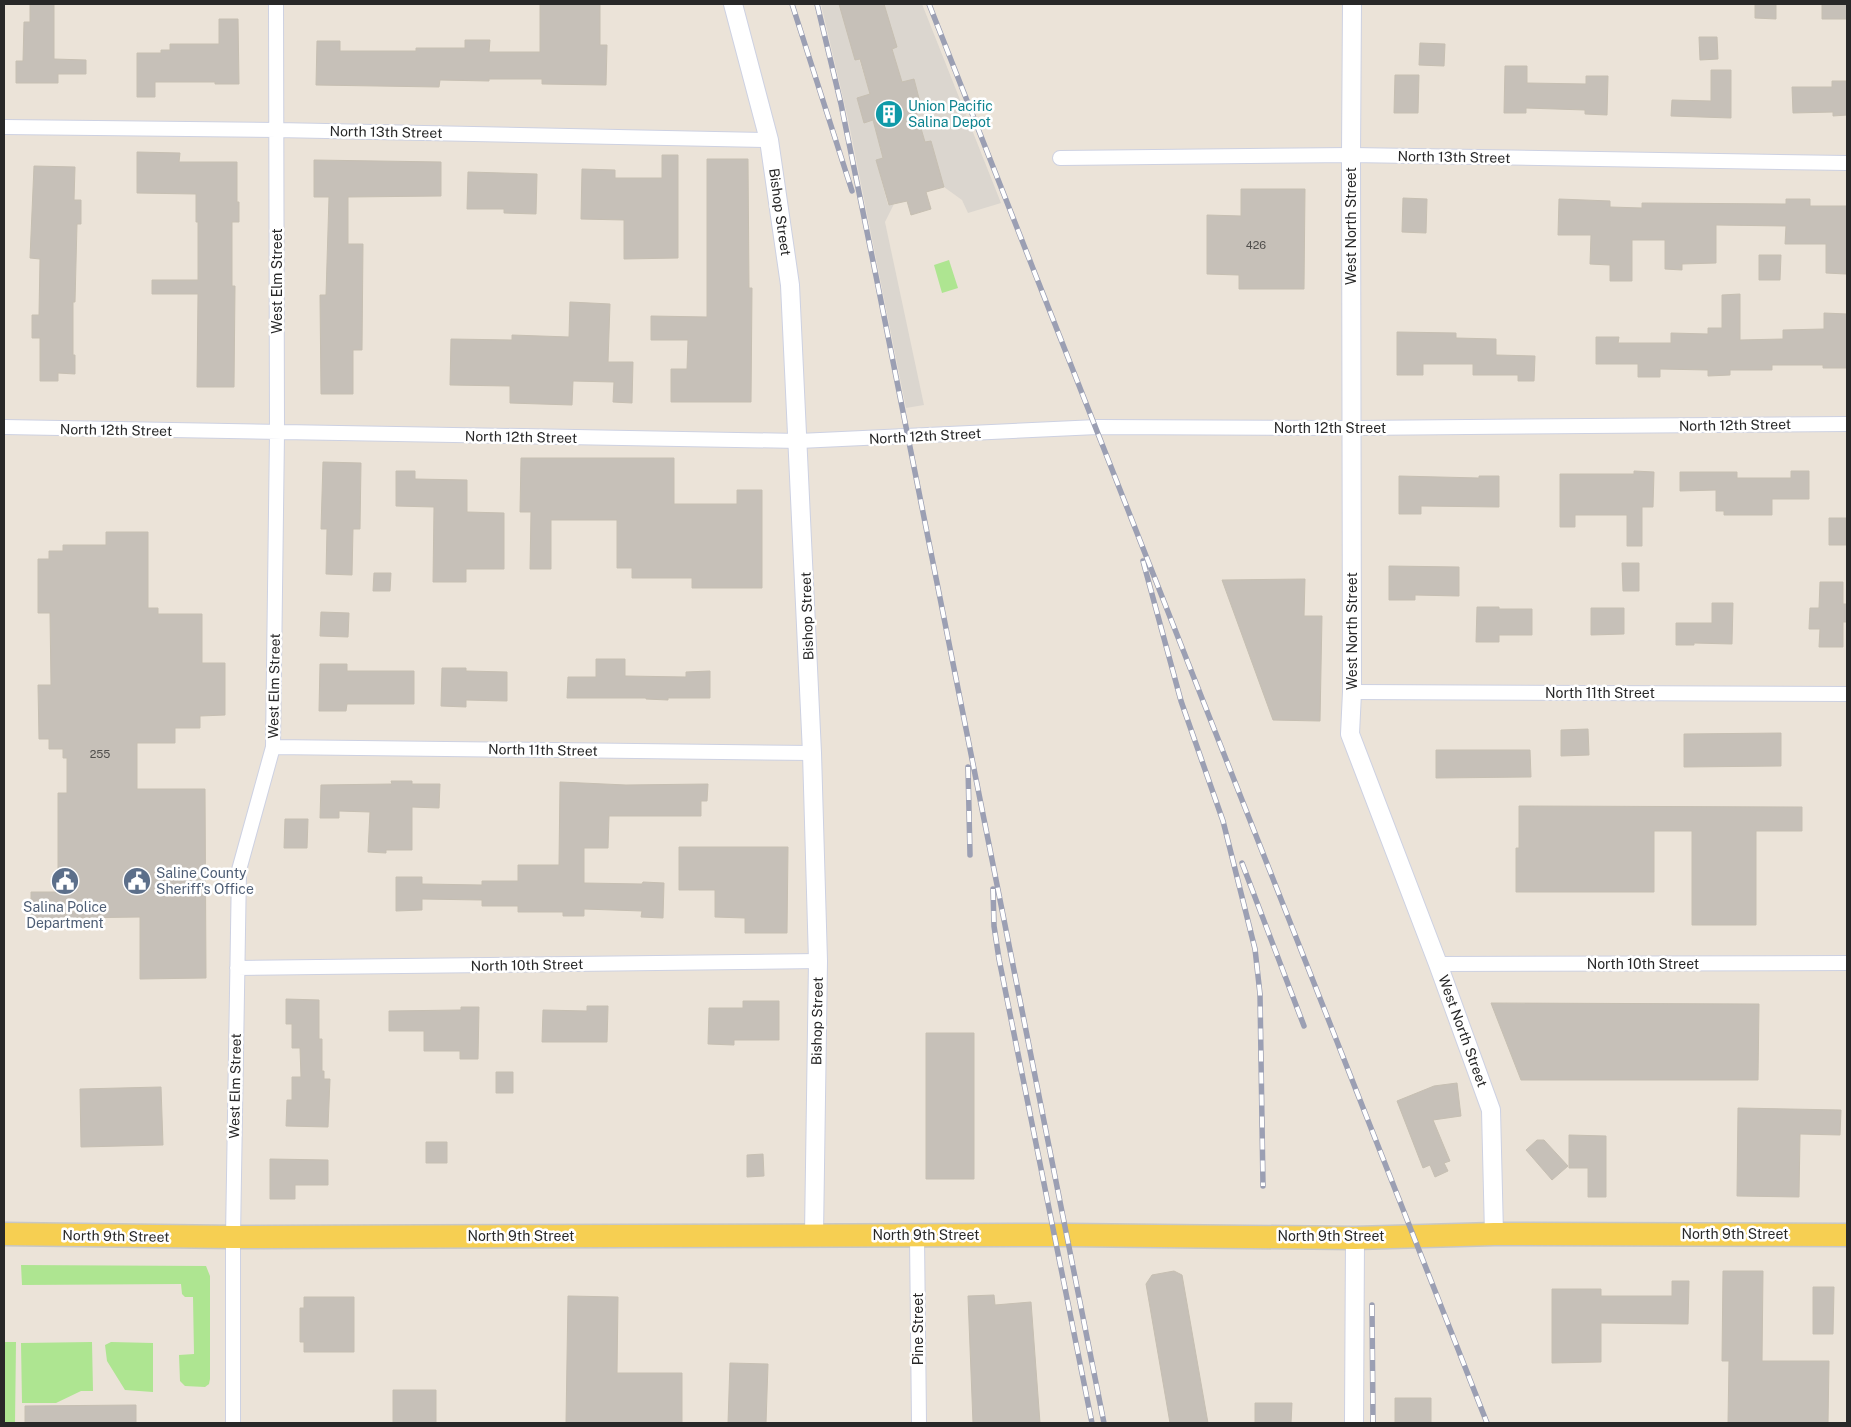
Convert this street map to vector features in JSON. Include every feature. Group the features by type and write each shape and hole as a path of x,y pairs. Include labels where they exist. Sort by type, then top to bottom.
{"main road":[{"name":"North 9th Street","path":"4,1234 233,1237 814,1235 1355,1238 1494,1234 1847,1235"}],"street":[{"name":"West Elm Street","path":"233,1423 233,1237 239,870 273,747 277,433 276,4"},
{"name":"Bishop Street","path":"732,4 769,140 790,285 799,441 812,753 818,961 814,1235"},
{"name":"West North Street","path":"1352,4 1352,692 1350,734 1438,964 1491,1110 1494,1234"},
{"name":"North 13th Street","path":"4,127 277,130 769,140"},
{"name":"North 13th Street","path":"1060,158 1351,155 1847,163"},
{"name":"North 12th Street","path":"4,428 799,441 1097,427 1352,428 1847,424"},
{"name":"North 11th Street","path":"1352,692 1847,694"},
{"name":"North 11th Street","path":"273,747 812,753"},
{"name":"North 10th Street","path":"237,968 818,961"},
{"name":"North 10th Street","path":"1438,964 1847,963"},
{"name":"Pine Street","path":"917,1236 919,1423"},
{"path":"1354,1423 1355,1238"}],"green space":[{"path":"949,260 958,288 942,293 934,265"},
{"path":"21,1265 206,1266 210,1276 209,1384 205,1387 185,1386 180,1381 179,1355 194,1354 193,1297 185,1297 182,1294 181,1284 22,1285"},
{"path":"4,1342 16,1342 15,1423 4,1423"},
{"path":"92,1342 93,1391 81,1391 56,1403 22,1403 21,1343"},
{"path":"111,1342 153,1343 153,1392 125,1390 107,1361 105,1345"}],"shaded area":[{"path":"821,4 843,4 840,5 855,60 859,59 870,94 857,98 864,123 873,120 883,158 876,160 888,205 894,204 885,222 924,405 906,408 848,119"},
{"path":"884,4 922,4 1001,203 968,213 962,200 944,187 931,141 925,143 915,108 921,106 914,79 902,82 892,49 896,47"}],"building":[{"path":"30,4 54,4 54,59 86,60 86,74 58,74 58,83 16,83 16,61 23,61 24,22 30,22"},
{"path":"540,4 600,4 600,45 607,45 606,85 542,84 542,79 489,79 489,81 440,80 439,87 316,85 317,41 340,41 340,51 416,51 416,48 465,48 465,40 490,40 489,52 540,52"},
{"name":"Union Pacific Salina Depot","path":"839,4 884,4 897,47 892,49 902,82 914,79 921,106 915,108 925,142 931,141 944,187 926,192 931,209 911,215 907,201 889,205 876,160 883,158 873,120 864,123 857,98 870,94 860,59 855,60"},
{"path":"1755,4 1776,4 1776,19 1755,18"},
{"path":"1822,4 1847,4 1847,19 1822,19"},
{"path":"219,19 238,19 239,84 155,82 155,97 137,97 137,53 161,53 161,50 170,50 170,44 219,44"},
{"path":"1699,37 1717,37 1718,59 1700,60"},
{"path":"1420,43 1445,44 1444,66 1419,65"},
{"path":"1505,66 1527,66 1527,83 1586,84 1586,76 1608,76 1607,115 1585,114 1585,110 1526,108 1526,113 1504,113"},
{"path":"1711,70 1731,70 1731,118 1671,116 1672,100 1711,101"},
{"path":"1395,75 1419,75 1418,113 1394,113"},
{"path":"1832,81 1847,81 1847,115 1833,116 1833,112 1793,113 1792,87 1832,87"},
{"path":"137,152 180,153 179,162 237,162 239,222 232,222 232,286 235,286 234,387 197,387 198,294 152,294 152,280 198,280 196,194 137,193"},
{"path":"662,155 678,155 678,258 624,259 624,220 581,219 582,169 615,170 615,178 662,178"},
{"path":"707,159 748,159 749,288 752,288 751,402 671,402 671,369 687,369 688,340 651,340 651,316 707,317"},
{"path":"314,160 441,162 441,196 348,197 348,244 363,244 362,350 353,350 353,394 321,394 320,295 326,295 329,197 314,197"},
{"path":"34,166 75,167 74,200 81,200 81,224 77,224 75,302 73,302 75,374 58,373 58,381 40,381 40,338 32,338 32,315 39,315 40,259 30,258"},
{"path":"468,172 537,174 536,214 504,213 504,209 467,209"},
{"path":"1241,189 1305,189 1304,289 1239,289 1239,275 1207,274 1207,215 1241,216"},
{"path":"1403,198 1427,199 1426,233 1402,232"},
{"path":"1559,199 1610,201 1610,207 1642,208 1642,203 1786,204 1786,199 1810,199 1810,206 1847,206 1846,274 1826,273 1826,244 1785,244 1786,226 1716,225 1716,263 1682,264 1682,270 1665,269 1665,240 1632,240 1632,281 1610,281 1610,265 1590,264 1591,235 1558,235"},
{"path":"1759,255 1781,255 1780,280 1759,280"},
{"path":"1740,294 1740,340 1783,339 1783,330 1824,329 1824,313 1847,314 1847,368 1823,368 1823,365 1772,365 1772,370 1730,370 1730,375 1708,376 1708,370 1660,369 1660,377 1638,377 1638,364 1596,364 1596,337 1619,337 1618,343 1671,343 1671,333 1708,334 1708,328 1722,328 1722,295"},
{"path":"570,302 610,304 608,362 633,362 632,403 613,402 614,382 573,381 572,405 510,403 510,386 450,385 451,339 512,340 512,335 569,337"},
{"path":"1397,332 1456,333 1456,338 1496,339 1496,355 1535,356 1534,381 1518,381 1518,375 1473,375 1473,364 1423,364 1423,375 1397,375"},
{"path":"521,458 674,458 674,504 737,504 737,490 762,490 762,588 692,588 692,578 632,578 632,568 617,568 617,520 551,520 551,569 530,569 531,512 520,512"},
{"path":"323,462 361,463 360,529 353,529 352,575 326,574 327,529 321,529"},
{"path":"396,471 415,471 415,479 467,480 467,512 504,513 504,569 466,569 466,582 433,582 434,507 396,506"},
{"path":"1634,471 1654,472 1653,507 1642,507 1642,546 1627,546 1627,515 1575,515 1575,527 1560,527 1560,474 1634,474"},
{"path":"1791,471 1809,471 1809,499 1772,499 1772,515 1724,515 1724,511 1716,511 1716,490 1680,491 1680,472 1737,472 1737,478 1791,478"},
{"path":"1399,476 1479,478 1479,476 1499,476 1499,507 1421,506 1421,514 1399,514"},
{"path":"1829,518 1846,518 1846,545 1829,545"},
{"path":"106,532 148,532 148,608 158,608 158,614 202,614 202,663 225,663 225,715 200,716 200,728 175,728 175,743 137,743 137,789 205,789 206,978 140,979 140,917 68,918 68,922 31,922 31,892 58,892 58,793 67,793 67,758 63,758 63,749 49,749 49,739 39,739 38,685 51,685 50,613 38,613 38,559 49,559 49,551 63,551 63,545 106,545"},
{"path":"1622,563 1639,563 1639,591 1623,591"},
{"path":"1389,566 1459,567 1459,596 1415,595 1415,600 1389,600"},
{"path":"374,573 391,573 390,591 373,591"},
{"path":"1305,579 1304,616 1322,616 1320,721 1273,720 1222,580"},
{"path":"1820,582 1843,582 1843,604 1847,604 1847,622 1843,622 1843,647 1819,647 1820,629 1809,629 1810,608 1819,608"},
{"path":"1712,603 1733,603 1732,644 1694,643 1694,645 1676,645 1676,623 1712,623"},
{"path":"1477,607 1532,609 1532,635 1499,635 1499,642 1476,642"},
{"path":"1591,608 1624,608 1624,634 1591,635"},
{"path":"321,612 349,613 348,637 320,636"},
{"path":"596,659 625,659 625,676 686,677 686,672 710,671 710,698 668,698 668,700 646,698 567,698 568,677 596,677"},
{"path":"320,664 347,664 347,671 414,671 414,704 347,704 346,711 319,711"},
{"path":"442,668 466,668 466,671 507,672 507,701 466,700 466,707 441,706"},
{"path":"1588,729 1589,755 1561,756 1561,730"},
{"path":"1781,733 1781,766 1684,767 1684,734"},
{"path":"1436,750 1530,750 1531,777 1436,778"},
{"path":"391,781 412,781 412,784 440,784 439,808 412,807 412,850 386,850 386,853 368,852 370,812 339,811 339,818 320,818 321,785 392,784"},
{"path":"560,782 626,785 708,784 707,801 701,801 701,816 609,816 608,848 584,848 584,883 664,883 663,918 641,917 642,911 584,909 584,916 563,916 563,912 518,912 518,906 482,906 482,900 422,899 422,910 396,911 396,877 422,877 422,884 482,885 482,881 518,881 518,865 559,865"},
{"path":"1519,806 1802,807 1802,831 1756,831 1756,925 1692,925 1692,831 1654,831 1654,892 1516,892 1516,848 1519,848"},
{"path":"285,819 308,819 307,848 284,848"},
{"path":"679,847 788,847 787,933 745,933 745,918 715,917 715,890 679,890"},
{"path":"286,999 319,1000 319,1039 322,1039 322,1071 324,1071 324,1079 330,1079 328,1127 286,1126 287,1100 292,1100 292,1077 301,1077 300,1048 292,1048 292,1024 286,1024"},
{"path":"743,1001 779,1001 779,1040 734,1040 734,1045 708,1044 709,1008 743,1008"},
{"path":"1491,1003 1759,1004 1758,1080 1521,1080"},
{"path":"587,1006 608,1006 607,1042 542,1042 543,1010 587,1011"},
{"path":"461,1007 479,1007 478,1059 460,1059 460,1051 424,1051 424,1031 389,1031 389,1011 461,1010"},
{"path":"926,1033 974,1033 974,1179 926,1179"},
{"path":"496,1072 513,1072 513,1093 496,1093"},
{"path":"1457,1083 1461,1116 1433,1120 1450,1161 1444,1163 1448,1171 1435,1177 1430,1165 1423,1168 1397,1101 1434,1086"},
{"path":"161,1087 163,1145 81,1147 80,1089"},
{"path":"1738,1108 1841,1110 1840,1135 1800,1134 1799,1197 1737,1196"},
{"path":"1569,1135 1606,1136 1606,1197 1588,1197 1588,1168 1569,1168"},
{"path":"1537,1140 1544,1140 1568,1166 1552,1180 1526,1150"},
{"path":"426,1142 447,1142 447,1163 426,1163"},
{"path":"763,1154 764,1176 747,1177 747,1155"},
{"path":"270,1159 328,1160 328,1185 295,1185 295,1199 270,1199"},
{"path":"1174,1271 1182,1275 1208,1423 1170,1423 1146,1284 1152,1275"},
{"path":"1723,1271 1763,1271 1762,1361 1829,1361 1828,1423 1728,1423 1729,1361 1722,1361"},
{"path":"1672,1281 1689,1281 1688,1324 1601,1323 1601,1362 1552,1363 1552,1289 1601,1289 1601,1296 1672,1296"},
{"path":"1813,1287 1834,1287 1833,1334 1813,1334"},
{"path":"994,1295 995,1305 1031,1302 1040,1423 973,1423 968,1296"},
{"path":"568,1296 618,1297 617,1373 682,1373 682,1423 566,1423"},
{"path":"304,1297 354,1297 354,1352 304,1352 304,1342 300,1342 300,1308 304,1308"},
{"path":"730,1363 768,1364 766,1423 728,1423"},
{"path":"393,1390 436,1390 436,1423 393,1423"},
{"path":"1395,1398 1431,1398 1431,1423 1395,1423"},
{"path":"1255,1403 1292,1403 1291,1423 1255,1423"},
{"path":"136,1405 136,1423 25,1423 25,1406"}],"railway":[{"path":"792,4 852,191"},
{"path":"817,4 841,104 876,276 1104,1423"},
{"path":"929,4 1487,1423"},
{"path":"1143,561 1181,701 1223,821 1255,949 1260,994 1263,1186"},
{"path":"968,767 970,855"},
{"path":"1242,863 1304,1026"},
{"path":"993,889 994,926 999,959 1092,1423"},
{"path":"1372,1305 1373,1423"}],"place":[{"name":"Union Pacific Salina Depot","path":"889,114"},
{"name":"Salina Police Department","path":"65,881"},
{"name":"Saline County Sheriff's Office","path":"137,881"}]}
